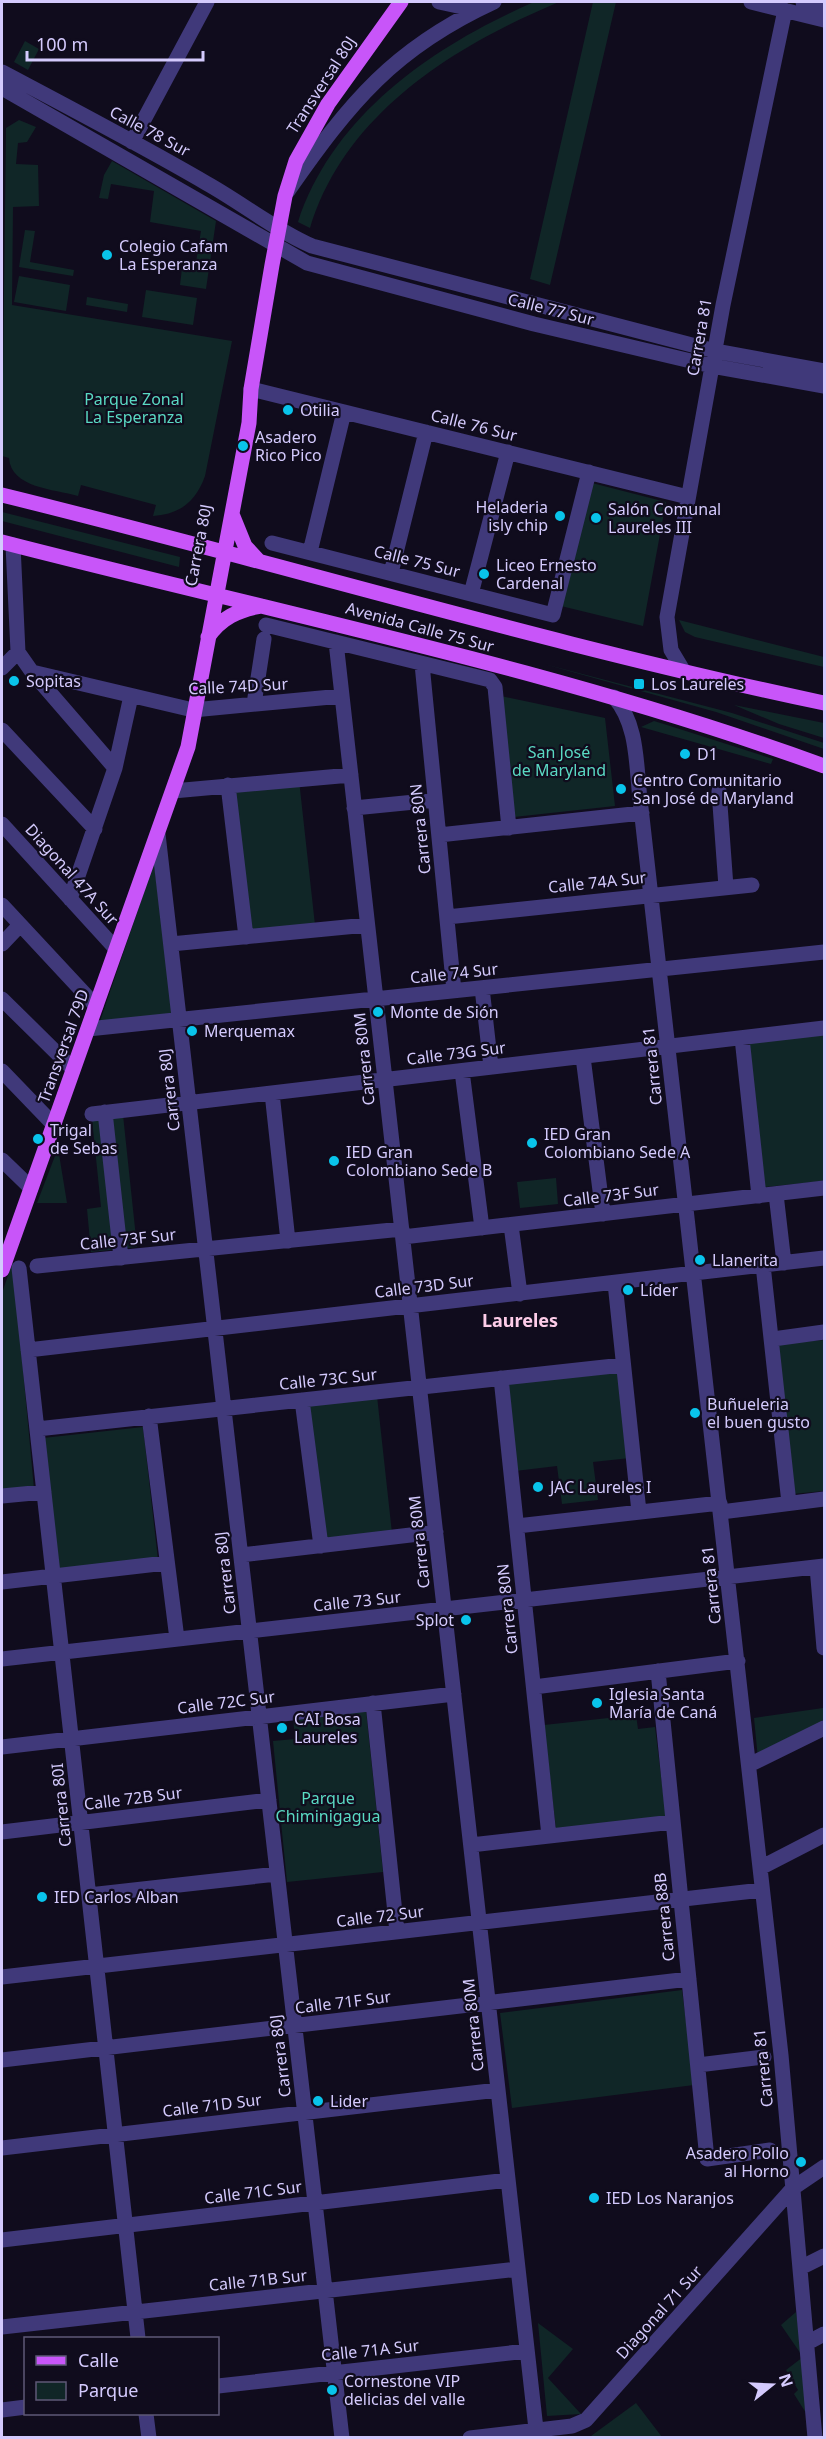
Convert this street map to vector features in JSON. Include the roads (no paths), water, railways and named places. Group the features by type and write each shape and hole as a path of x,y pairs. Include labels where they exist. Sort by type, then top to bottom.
{"main road":[{"name":"Transversal 80J","path":"285,196 308,137 401,2"},
{"name":"Carrera 80J","path":"220,550 232,513 249,423 251,389 285,196"},
{"name":"Carrera 80J","path":"194,710 191,677 212,593 240,422 251,389"},
{"name":"Avenida Calle 75 Sur","path":"2,495 683,670 825,703"},
{"path":"232,513 239,535 258,560"},
{"name":"Avenida Calle 75 Sur","path":"7,543 264,606 656,708 825,766"},
{"name":"Carrera 80J","path":"158,834 188,747 207,638 212,593"},
{"path":"207,638 218,625 235,613 264,606"},
{"name":"Transversal 79D","path":"2,1270 158,834"}],"street":[{"path":"132,142 207,2"},
{"path":"440,2 476,10"},
{"path":"285,196 324,140 358,97 381,74 434,34 494,2"},
{"path":"751,2 825,20"},
{"path":"803,2 825,7"},
{"name":"Carrera 81","path":"683,670 671,650 667,616 713,358 785,10"},
{"name":"Calle 78 Sur","path":"2,72 239,202 279,228"},
{"path":"2,88 275,246"},
{"name":"Calle 77 Sur","path":"279,228 290,236 322,248 713,358 825,386"},
{"name":"Calle 77 Sur","path":"275,246 295,258 319,266 534,324 713,358 825,371"},
{"name":"Calle 76 Sur","path":"251,389 688,497"},
{"path":"310,552 344,412"},
{"path":"391,573 426,432"},
{"path":"471,594 508,452"},
{"name":"Calle 75 Sur","path":"272,543 552,615 588,472"},
{"path":"7,543 18,652 32,672 115,768"},
{"path":"2,626 17,630"},
{"path":"254,704 265,632 336,642 492,682 496,695 509,828"},
{"name":"Carrera 80M","path":"336,642 537,2434"},
{"path":"2,668 18,652"},
{"name":"Carrera 80N","path":"422,663 454,991"},
{"name":"Calle 74D Sur","path":"32,672 194,710 342,696"},
{"path":"70,899 115,768 131,696"},
{"name":"Carrera 81","path":"614,697 626,713 632,730 642,813 738,1661 797,2226 815,2438"},
{"path":"632,730 642,714 656,708"},
{"path":"2,730 95,829"},
{"path":"173,791 351,775"},
{"path":"228,786 246,937"},
{"path":"719,791 726,887"},
{"path":"354,808 435,800"},
{"path":"439,835 642,813"},
{"name":"Diagonal 47A Sur","path":"2,824 117,949"},
{"name":"Carrera 80J","path":"158,834 342,2438"},
{"name":"Calle 74A Sur","path":"447,917 752,885"},
{"path":"2,905 96,1006"},
{"path":"2,944 20,925"},
{"path":"171,944 368,925"},
{"name":"Calle 74 Sur","path":"88,1029 825,952"},
{"path":"482,988 491,1067"},
{"path":"2,999 74,1069"},
{"name":"Calle 73G Sur","path":"121,1258 98,1113 825,1028"},
{"path":"742,1038 759,1196"},
{"path":"583,1057 603,1214"},
{"path":"2,1071 54,1125"},
{"path":"462,1071 482,1228"},
{"path":"272,1093 288,1241"},
{"path":"2,1160 31,1188"},
{"name":"Calle 73F Sur","path":"37,1266 288,1241 482,1228 825,1188"},
{"path":"776,1194 784,1263"},
{"path":"511,1225 520,1294"},
{"name":"Calle 73D Sur","path":"28,1350 825,1258"},
{"path":"763,1265 789,1503"},
{"name":"Carrera 80I","path":"19,1268 138,2337"},
{"path":"615,1282 639,1512"},
{"path":"772,1339 825,1332"},
{"name":"Calle 73C Sur","path":"37,1429 623,1365"},
{"name":"Carrera 80N","path":"501,1378 549,1836"},
{"path":"302,1400 321,1546"},
{"path":"149,1416 165,1563 177,1639"},
{"path":"2,1496 44,1492"},
{"path":"517,1526 639,1512 789,1503 825,1498"},
{"path":"241,1556 436,1532"},
{"path":"2,1582 165,1563"},
{"path":"821,1566 825,1648"},
{"name":"Calle 73 Sur","path":"2,1659 821,1566"},
{"path":"534,1687 738,1661"},
{"name":"Carrera 88B","path":"658,1671 707,2159 770,2150"},
{"name":"Calle 72C Sur","path":"2,1747 454,1694"},
{"path":"373,1704 397,1932"},
{"path":"749,1765 825,1728"},
{"name":"Calle 72B Sur","path":"2,1832 269,1800"},
{"path":"471,1845 673,1822"},
{"path":"760,1868 825,1835"},
{"path":"89,1895 277,1874"},
{"name":"Calle 72 Sur","path":"2,1977 762,1890"},
{"name":"Calle 71F Sur","path":"2,2060 689,1979"},
{"path":"698,2066 764,2057"},
{"name":"Calle 71D Sur","path":"2,2148 498,2090"},
{"path":"793,2188 825,2167"},
{"name":"Calle 71C Sur","path":"2,2240 508,2180"},
{"name":"Diagonal 71 Sur","path":"470,2438 537,2434 572,2426 591,2415 793,2188"},
{"path":"763,2223 780,2218 797,2226"},
{"path":"800,2268 825,2256"},
{"name":"Calle 71B Sur","path":"2,2327 518,2269"},
{"path":"807,2343 825,2334"},
{"name":"Calle 71A Sur","path":"219,2386 527,2351"},
{"path":"2,2410 24,2407"},
{"path":"146,2415 149,2438"}],"place":[{"name":"Colegio Cafam La Esperanza","path":"107,255"},
{"name":"Otilia","path":"288,410"},
{"name":"Asadero Rico Pico","path":"243,446"},
{"name":"Heladeria isly chip","path":"560,516"},
{"name":"Salón Comunal Laureles III","path":"596,518"},
{"name":"Liceo Ernesto Cardenal","path":"484,574"},
{"name":"Sopitas","path":"14,681"},
{"name":"Los Laureles","path":"639,684"},
{"name":"D1","path":"685,754"},
{"name":"Centro Comunitario San José de Maryland","path":"621,789"},
{"name":"Monte de Sión","path":"378,1012"},
{"name":"Merquemax","path":"192,1031"},
{"name":"Trigal de Sebas","path":"38,1139"},
{"name":"IED Gran Colombiano Sede A","path":"532,1143"},
{"name":"IED Gran Colombiano Sede B","path":"334,1161"},
{"name":"Llanerita","path":"700,1260"},
{"name":"Líder","path":"628,1290"},
{"name":"Buñueleria el buen gusto","path":"695,1413"},
{"name":"JAC Laureles I","path":"538,1487"},
{"name":"Splot","path":"466,1620"},
{"name":"Iglesia Santa María de Caná","path":"597,1703"},
{"name":"CAI Bosa Laureles","path":"282,1728"},
{"name":"IED Carlos Alban","path":"42,1897"},
{"name":"Lider","path":"318,2101"},
{"name":"Asadero Pollo al Horno","path":"801,2162"},
{"name":"IED Los Naranjos","path":"594,2198"},
{"name":"Cornestone VIP delicias del valle","path":"332,2390"}],"district":[{"name":"Laureles","path":"520,1320"}],"park label":[{"name":"Parque Zonal La Esperanza","path":"134,408"},
{"name":"San José de Maryland","path":"559,761"},
{"name":"Parque Chiminigagua","path":"328,1807"}]}
